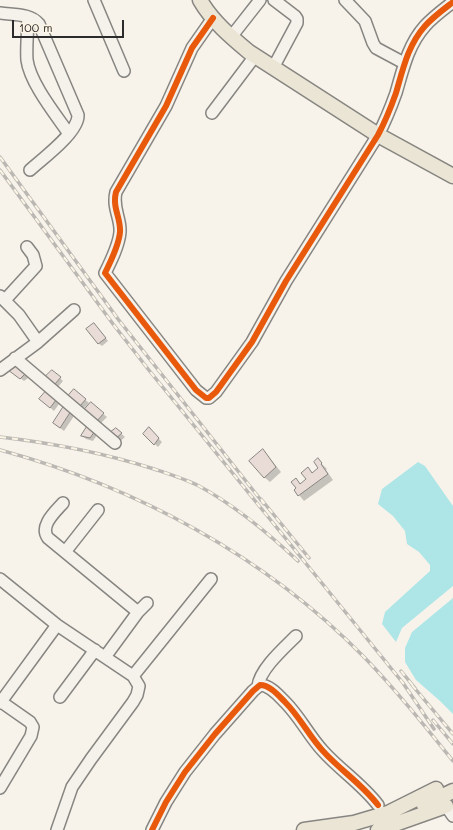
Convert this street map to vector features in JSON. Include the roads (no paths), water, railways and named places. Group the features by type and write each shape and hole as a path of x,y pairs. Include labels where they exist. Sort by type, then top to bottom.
{"main road":[{"path":"203,1 213,18 231,37 272,68 378,135 453,176"},
{"path":"304,830 354,823 388,813 436,789"},
{"path":"350,830 376,824 407,813 453,792"},
{"path":"378,830 449,811"}],"street":[{"path":"94,0 124,71"},
{"path":"231,37 260,0"},
{"path":"272,68 297,23 297,19 291,13 274,0"},
{"path":"345,0 365,21 376,48 404,63"},
{"path":"213,18 192,48 166,106 116,192 114,206 120,231 112,258 105,273 202,396 206,398 213,396 248,348 286,281 378,135 396,94 410,47 426,25 453,2"},
{"path":"0,13 28,16 36,20 42,29 77,110 79,119 69,134 30,170"},
{"path":"28,16 27,59 29,67 37,85 69,134"},
{"path":"212,113 255,56"},
{"path":"27,247 33,255 36,266 2,298 19,315 38,342"},
{"path":"0,370 38,342 74,310"},
{"path":"15,358 115,443"},
{"path":"63,503 44,529 45,534 138,612"},
{"path":"66,552 98,510"},
{"path":"0,579 58,625 133,676 139,686 137,695 79,775 72,787 57,830"},
{"path":"133,676 211,579"},
{"path":"105,657 138,612 147,603"},
{"path":"0,788 31,736 33,727 30,722 0,702 58,625"},
{"path":"152,830 166,802 185,772 215,734 258,686 258,681 263,672 296,636"},
{"path":"60,696 95,650"},
{"path":"258,686 263,685 268,687 284,700 297,715 322,750 341,770 366,791 378,805"}],"water":[{"path":"418,462 425,466 453,506 453,586 402,628 396,642 382,624 385,612 430,571 430,565 419,552 407,544 405,531 393,516 378,504 382,489"},
{"path":"453,598 453,714 416,680 405,662 405,648 412,632"}],"railway":[{"path":"0,157 118,319 264,504"},
{"path":"0,170 113,324 403,683 434,729"},
{"path":"0,437 39,442 97,453 135,463 188,481 226,502 263,530 298,561"},
{"path":"0,450 51,465 149,505 196,530 241,557 284,587 326,621 364,657 399,695 453,761"},
{"path":"261,499 309,558"},
{"path":"401,671 415,688"},
{"path":"412,685 453,734"},
{"path":"433,720 453,744"}]}
